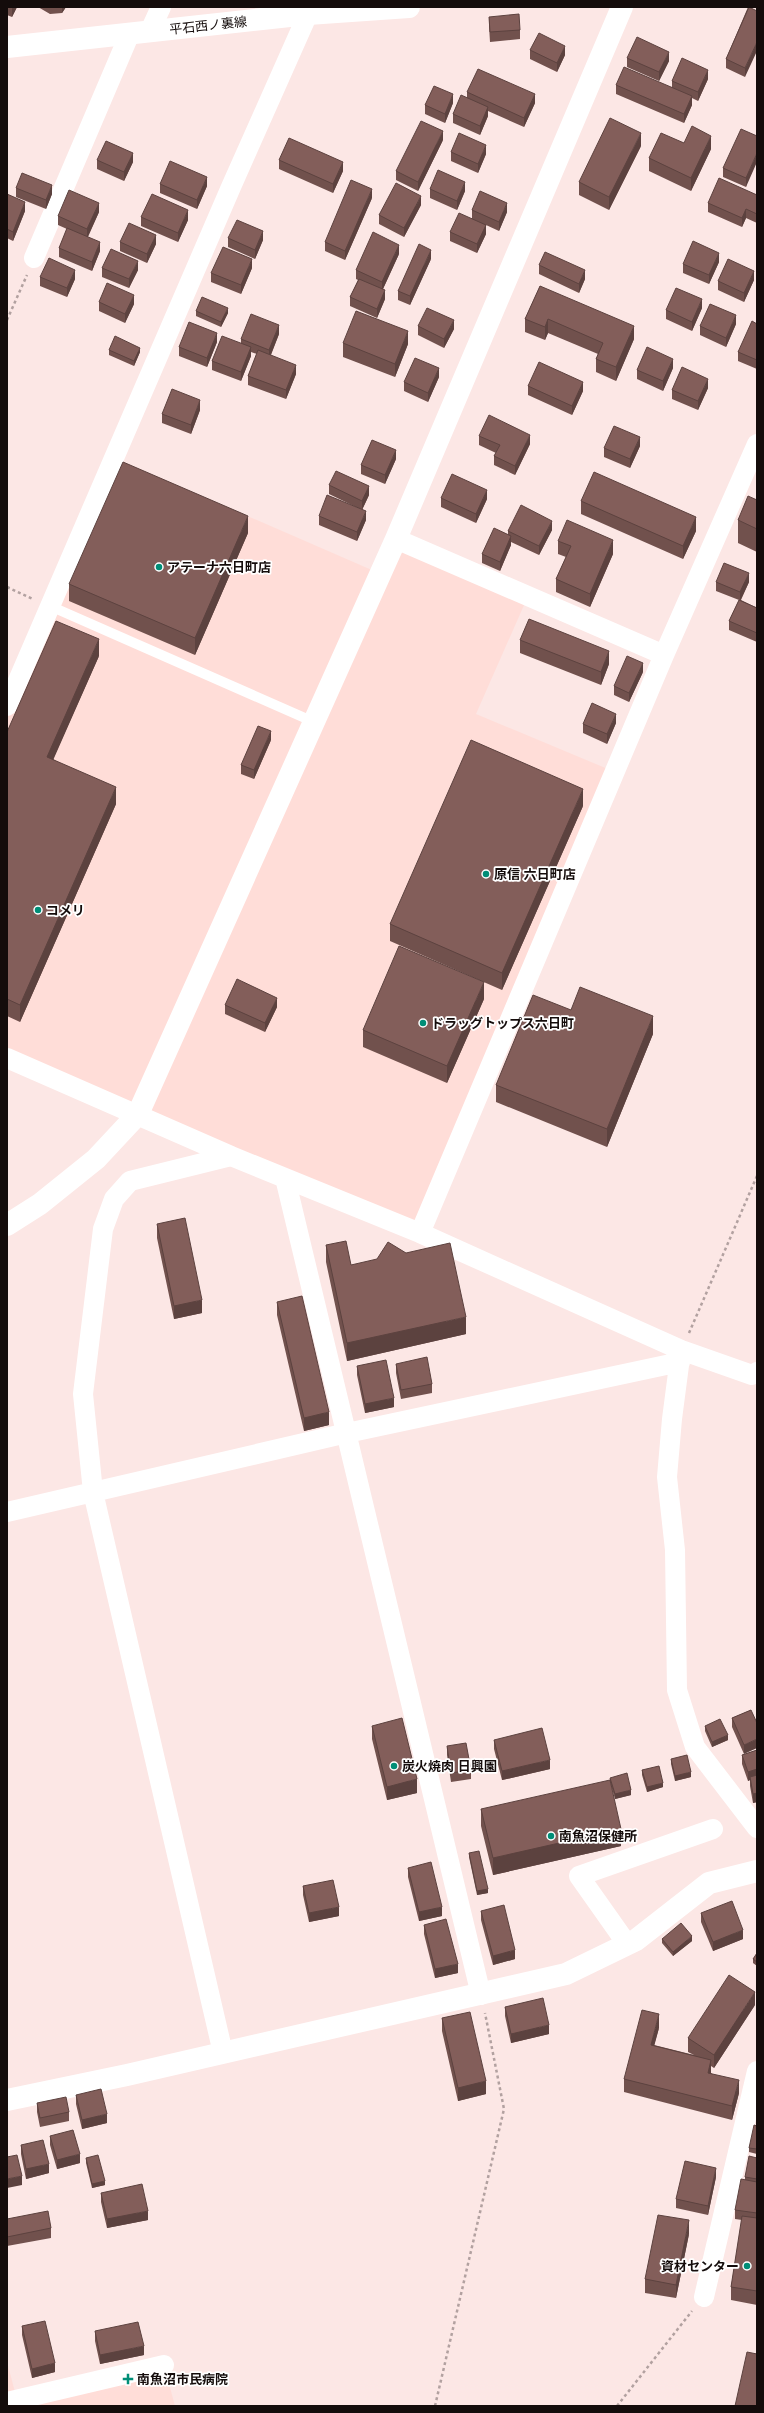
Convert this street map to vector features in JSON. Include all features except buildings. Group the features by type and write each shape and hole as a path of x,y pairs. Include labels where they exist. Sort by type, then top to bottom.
{"street":[{"path":"34,258 140,32 161,7"},
{"name":"平石西ノ裏線","path":"7,47 140,32 310,10 409,7"},
{"path":"7,1226 40,1204 96,1159 138,1114 396,539 622,7"},
{"path":"7,706 231,187 310,10"},
{"path":"420,1233 664,655 757,444"},
{"path":"396,539 664,655"},
{"path":"7,1058 138,1114 231,1156 420,1233 681,1356 752,1375 757,1372"},
{"path":"223,2053 93,1492 83,1394 102,1229 114,1199 130,1181 231,1156"},
{"path":"285,1178 347,1433 371,1545 481,1995"},
{"path":"7,1512 681,1356"},
{"path":"681,1356 667,1477 675,1550 677,1690 695,1747 757,1828"},
{"path":"627,1944 579,1876 713,1829"},
{"path":"7,2100 481,1995 566,1974 636,1940 709,1883 757,1871"},
{"path":"704,2297 757,2071"},
{"path":"7,2402 164,2365"}],"lane":[{"path":"50,606 314,722"}],"path":[{"path":"7,320 34,258"},
{"path":"7,587 50,606"},
{"path":"681,1356 757,1176"},
{"path":"435,2406 504,2109 481,1995"},
{"path":"617,2406 704,2297"}],"shaded area":[{"path":"114,458 381,574 396,539 528,596 476,714 615,772 420,1233 7,1058 7,706"},
{"name":"南魚沼市民病院","path":"7,2362 15,2392 164,2365 175,2406 7,2406"}],"place":[{"name":"アテーナ六日町店","path":"159,567"},
{"name":"原信 六日町店","path":"486,874"},
{"name":"コメリ","path":"38,910"},
{"name":"ドラッグトップス六日町","path":"423,1023"},
{"name":"炭火焼肉 日興園","path":"394,1766"},
{"name":"南魚沼保健所","path":"551,1836"},
{"name":"資材センター","path":"747,2266"},
{"name":"南魚沼市民病院","path":"128,2379"}]}
